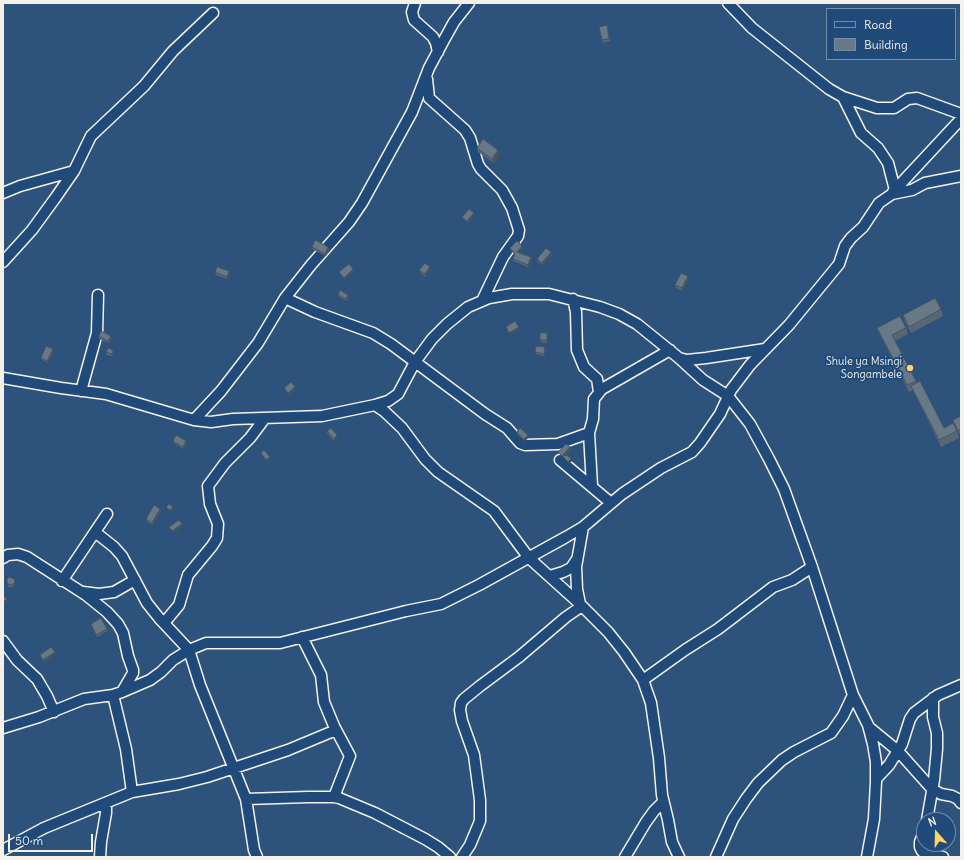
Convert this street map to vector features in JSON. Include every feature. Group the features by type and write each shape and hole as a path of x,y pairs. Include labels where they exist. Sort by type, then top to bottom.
{"street":[{"path":"415,3 412,12 414,20 433,37 438,52"},
{"path":"194,420 221,391 258,343 285,298 362,203 412,112 427,75 454,22 469,3"},
{"path":"728,3 752,28 824,85 843,97 877,108 894,108 908,99 917,98 961,114"},
{"path":"3,262 32,230 74,171 92,136 144,86 173,51 213,13"},
{"path":"427,75 429,98 465,130 470,138 478,164 502,190 512,208 519,230 518,236 503,257 482,301"},
{"path":"843,97 861,133 878,148 888,163 894,192"},
{"path":"3,728 54,712 84,700 117,693 150,680 173,660 189,650 206,643 280,643 302,636 441,604 530,558 583,527 611,503 661,468 692,452 720,414 728,396 750,365 789,325 839,264 851,238 863,227 879,203 894,192 961,119"},
{"path":"3,193 20,186 74,171"},
{"path":"894,192 912,190 925,183 961,176"},
{"path":"3,378 106,394 194,420 211,422 322,416 375,405 388,401 398,394 415,362 432,338 468,307 489,298 512,294 549,294 600,307 637,324 670,350 703,380 728,396 750,424 784,490 812,567 853,695 870,728 876,762 876,779 874,819 867,857"},
{"path":"81,391 97,333 98,295"},
{"path":"285,298 315,312 373,333 391,344 485,414 507,428 520,443 525,445 558,444 589,432"},
{"path":"573,299 576,312 577,350 584,368 597,379 599,392"},
{"path":"679,358 687,360 765,349"},
{"path":"592,486 589,432 593,419 594,398 599,392 670,350"},
{"path":"375,405 384,411 402,428 425,459 448,481 494,512 530,558 581,605 614,639 643,680 651,703 659,758 663,802 672,842 679,857"},
{"path":"164,623 179,605 188,575 217,538 218,524 210,504 208,486 225,463 250,438 265,418"},
{"path":"560,460 611,503"},
{"path":"62,581 107,514"},
{"path":"581,605 576,589 576,567 583,527"},
{"path":"95,532 122,556 147,603 189,650 200,685 232,768 246,799 255,855"},
{"path":"3,558 8,555 18,554 27,557 81,592 107,612 118,624 123,633 133,674 117,693 132,792"},
{"path":"550,576 571,568 577,559"},
{"path":"643,680 718,629 773,588 792,580 812,567"},
{"path":"81,592 105,594 114,592 135,580"},
{"path":"462,857 470,845 480,821 480,800 474,755 462,721 460,710 461,704 480,686 519,657 581,605"},
{"path":"302,636 321,675 324,702 336,730 350,756 334,797"},
{"path":"3,642 17,660 37,679 54,712"},
{"path":"876,779 889,765 898,751 902,744 910,719 914,713 933,698 961,685"},
{"path":"716,857 733,819 758,783 782,760 794,752 831,733 853,695"},
{"path":"928,812 934,780 937,741 937,733 933,717 933,698"},
{"path":"870,728 898,751 932,789 941,794 952,796 961,803"},
{"path":"3,850 44,828 132,792 207,777 288,750 336,730"},
{"path":"246,799 334,797 353,803 375,813 425,839 450,857"},
{"path":"625,857 646,822 663,802"},
{"path":"100,857 106,803"},
{"path":"923,852 943,857"}],"building":[{"path":"607,25 609,39 602,40 599,27"},
{"path":"483,139 498,150 492,159 477,148"},
{"path":"469,209 474,213 467,221 462,217"},
{"path":"315,240 328,247 325,254 312,247"},
{"path":"517,241 522,246 517,252 531,257 528,265 513,259 515,253 510,248"},
{"path":"546,248 551,252 542,263 537,259"},
{"path":"425,263 430,267 425,274 419,270"},
{"path":"349,264 353,269 344,278 339,272"},
{"path":"217,267 229,271 227,277 215,272"},
{"path":"681,273 688,276 682,288 675,285"},
{"path":"340,290 348,295 346,299 338,295"},
{"path":"935,298 941,309 909,327 903,315"},
{"path":"900,316 906,328 892,335 916,381 907,385 877,328"},
{"path":"515,321 519,327 509,333 506,327"},
{"path":"101,331 111,336 108,341 99,336"},
{"path":"540,333 547,333 547,340 540,340"},
{"path":"46,346 53,349 47,361 41,358"},
{"path":"536,346 545,347 544,354 535,352"},
{"path":"108,348 113,350 112,354 106,352"},
{"path":"920,381 944,428 953,423 957,431 939,440 911,386"},
{"path":"291,382 295,387 288,393 284,388"},
{"path":"961,416 961,429 958,431 953,420"},
{"path":"331,428 337,435 334,439 327,431"},
{"path":"520,428 528,435 524,439 517,432"},
{"path":"176,435 186,441 183,447 173,441"},
{"path":"566,444 570,447 562,456 558,452"},
{"path":"264,450 270,457 266,460 261,453"},
{"path":"567,455 571,459 568,462 564,458"},
{"path":"169,504 173,507 170,510 166,507"},
{"path":"154,505 160,509 152,523 146,519"},
{"path":"179,520 182,524 172,531 169,527"},
{"path":"9,577 14,579 15,582 12,585 8,584 7,582"},
{"path":"3,595 7,599 3,602"},
{"path":"101,618 107,629 96,635 91,624"},
{"path":"51,647 55,652 43,660 40,655"}],"place":[{"name":"Shule ya Msingi Songambele","path":"910,368"}]}
